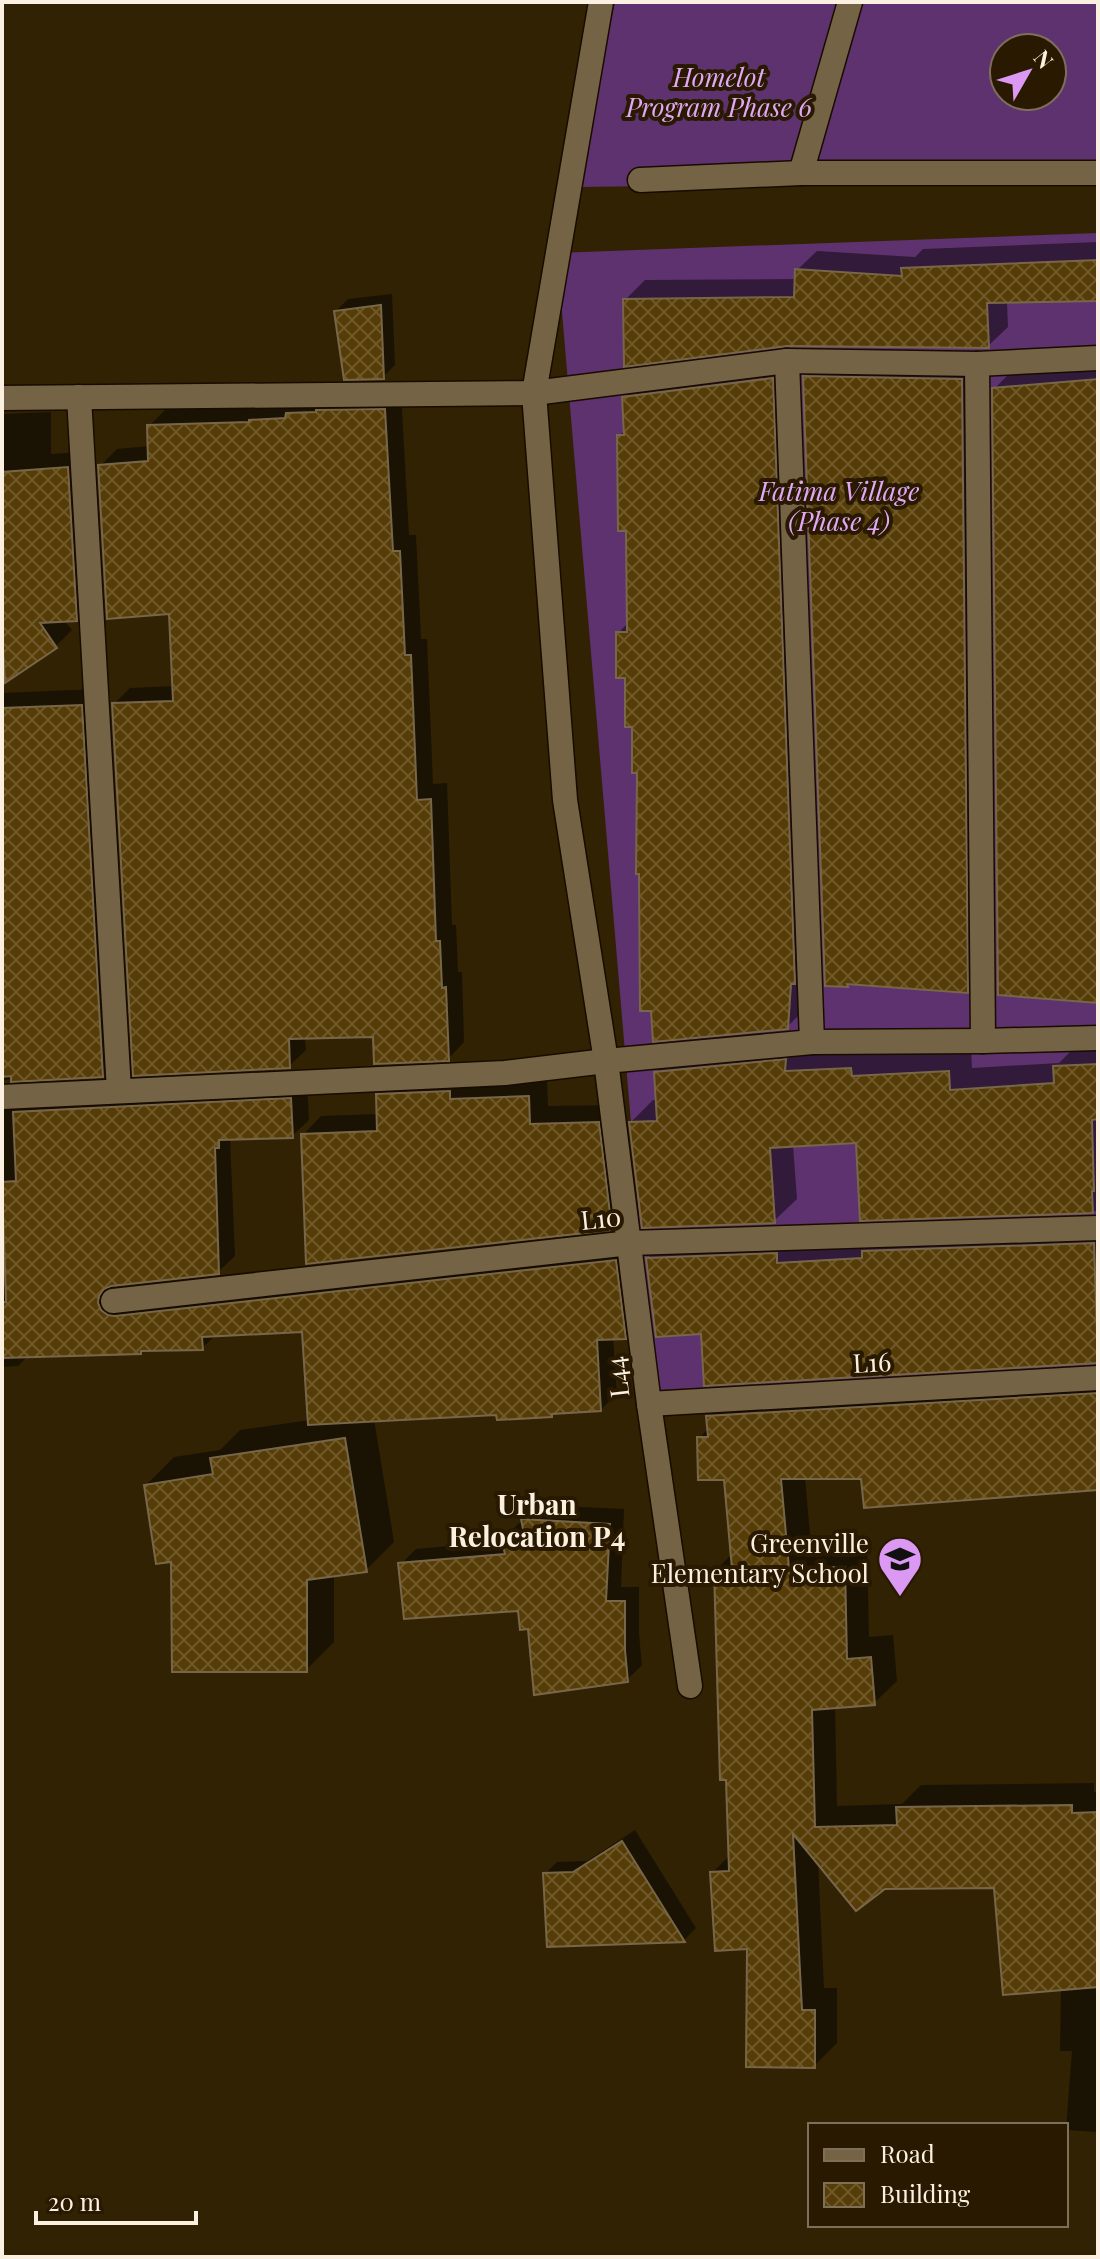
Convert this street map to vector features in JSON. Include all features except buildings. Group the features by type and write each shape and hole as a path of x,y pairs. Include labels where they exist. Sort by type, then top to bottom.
{"street":[{"name":"L44","path":"601,2 534,393 565,800 606,1061 649,1404 690,1686"},
{"path":"801,173 850,2"},
{"path":"640,180 801,173 1098,173"},
{"path":"2,398 534,393 787,361 977,364 1098,358"},
{"path":"787,361 812,1042"},
{"path":"977,364 983,1041"},
{"path":"79,397 119,1091"},
{"path":"2,1097 505,1073 812,1042 1098,1038"},
{"name":"L10","path":"113,1301 630,1243 1098,1228"},
{"name":"L16","path":"649,1404 1098,1378"}],"green space":[{"name":"Homelot Program Phase 6","path":"615,2 1098,2 1098,180 577,187"},
{"name":"Fatima Village (Phase 4)","path":"1098,233 1098,1365 654,1393 557,253"}],"place":[{"name":"Greenville Elementary School","path":"900,1598"}],"district":[{"name":"Urban Relocation P4","path":"537,1521"}]}
